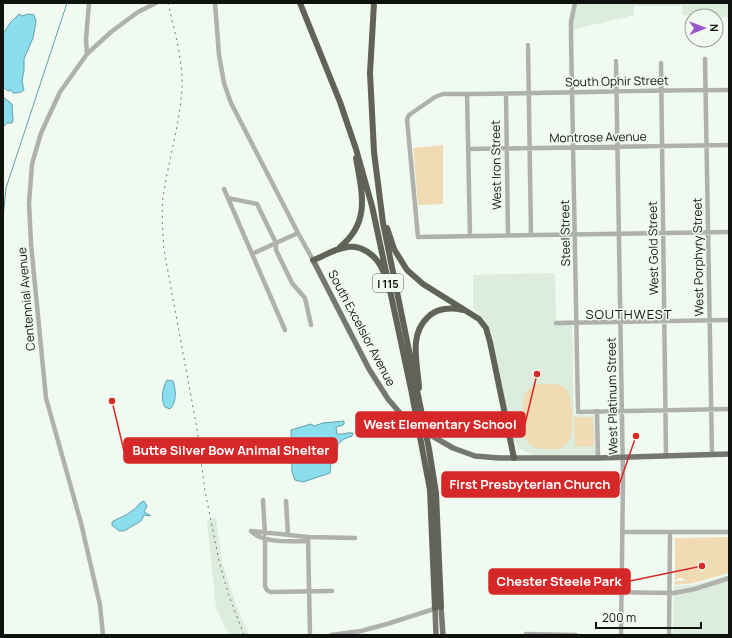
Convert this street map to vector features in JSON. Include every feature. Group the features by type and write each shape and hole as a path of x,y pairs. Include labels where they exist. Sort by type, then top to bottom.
{"highway":[{"name":"I 115","path":"300,3 351,131 372,206 397,325 428,446 433,470 438,511 438,608"},
{"name":"I 115","path":"374,3 371,52 371,101 374,152 384,231 420,419 421,442 431,503 438,608"},
{"path":"336,250 344,244 356,229 362,211 361,192 351,131"},
{"path":"378,183 390,239 404,266 423,284 479,318 486,328 514,458"},
{"path":"313,260 342,248 354,247 369,252 376,258 381,266 397,325"},
{"path":"420,419 416,353 419,328 423,322 436,311 448,308 467,310"}],"main road":[{"name":"South Excelsior Avenue","path":"313,260 379,387 400,413 422,431 453,448 475,456 493,458 598,458 729,454"},
{"path":"436,635 438,608"},
{"path":"438,608 443,635"}],"street":[{"path":"87,54 86,32 89,3"},
{"name":"South Excelsior Avenue","path":"215,3 219,55 224,83 231,103 313,260"},
{"name":"Steel Street","path":"576,3 572,22 572,54 578,412 597,411"},
{"name":"Centennial Avenue","path":"103,635 100,604 81,523 46,398 29,215 32,164 40,133 60,92 87,54 111,32 138,12 154,4"},
{"path":"528,45 531,235"},
{"name":"West Porphyry Street","path":"705,59 712,454"},
{"name":"West Platinum Street","path":"616,61 623,457 621,635"},
{"name":"West Gold Street","path":"661,63 666,456"},
{"name":"South Ophir Street","path":"470,236 418,237 407,117 438,95 573,91 729,90"},
{"path":"467,94 470,236 729,232"},
{"name":"West Iron Street","path":"506,94 508,236"},
{"name":"Montrose Avenue","path":"468,149 729,145"},
{"path":"224,189 285,330"},
{"path":"228,198 257,204 276,243 276,250 292,283 305,298 311,325"},
{"path":"252,254 298,233"},
{"path":"556,323 729,320"},
{"path":"598,458 597,411 729,409"},
{"path":"264,500 265,534"},
{"path":"286,501 288,535"},
{"path":"308,539 288,535 251,532 255,536 265,540 355,538"},
{"path":"622,532 729,532"},
{"path":"669,635 670,532"},
{"path":"308,539 310,635"},
{"path":"265,540 265,586 267,590 270,592 332,591"},
{"path":"524,591 669,593 695,589 729,578"},
{"path":"331,635 361,631 381,626 438,608"},
{"path":"526,634 576,635"}],"shaded area":[{"path":"575,3 729,3 729,17 724,17 724,8 684,8 684,15 682,6 634,6 634,15 571,30"},
{"path":"443,145 443,204 418,205 413,148"},
{"path":"555,273 557,320 572,320 574,415 595,415 596,455 535,456 518,447 512,437 492,333 485,320 473,308 473,275"},
{"path":"537,384 560,385 566,389 570,398 572,429 570,439 562,448 538,448 532,446 528,443 524,434 523,409 525,393"},
{"path":"574,417 593,417 594,446 575,447"},
{"path":"216,517 222,563 236,605 249,635 229,635 216,608 207,520"},
{"path":"729,537 729,573 694,583 674,585 675,581 683,581 684,579 678,578 675,580 675,538"},
{"path":"729,575 729,635 673,635 674,586 694,585"}],"water":[{"path":"19,14 22,16 28,14 34,15 36,21 33,38 24,59 22,81 24,90 13,93 11,90 8,91 3,87 3,34 10,23"},
{"path":"3,97 12,104 13,121 12,123 7,123 3,127"},
{"path":"167,380 173,381 175,388 175,400 170,409 165,407 163,404 162,397"},
{"path":"344,421 343,425 336,427 337,434 353,433 352,436 344,439 338,444 337,459 331,463 330,473 303,482 295,480 292,472 291,430 311,424 314,426 323,423"},
{"path":"144,501 147,506 144,512 150,516 144,515 141,521 124,531 119,531 112,525 112,522 130,513"}],"waterway":[{"path":"3,218 6,188 67,3"}],"railway":[{"path":"168,3 180,55 182,87 179,115 163,198 162,218 164,250 197,429 205,491 219,561 229,596 244,635"}],"place":[{"name":"West Elementary School","path":"537,374"},
{"name":"Butte Silver Bow Animal Shelter","path":"112,401"},
{"name":"First Presbyterian Church","path":"636,436"},
{"name":"Chester Steele Park","path":"702,566"}],"district":[{"name":"SOUTHWEST","path":"629,314"}]}
